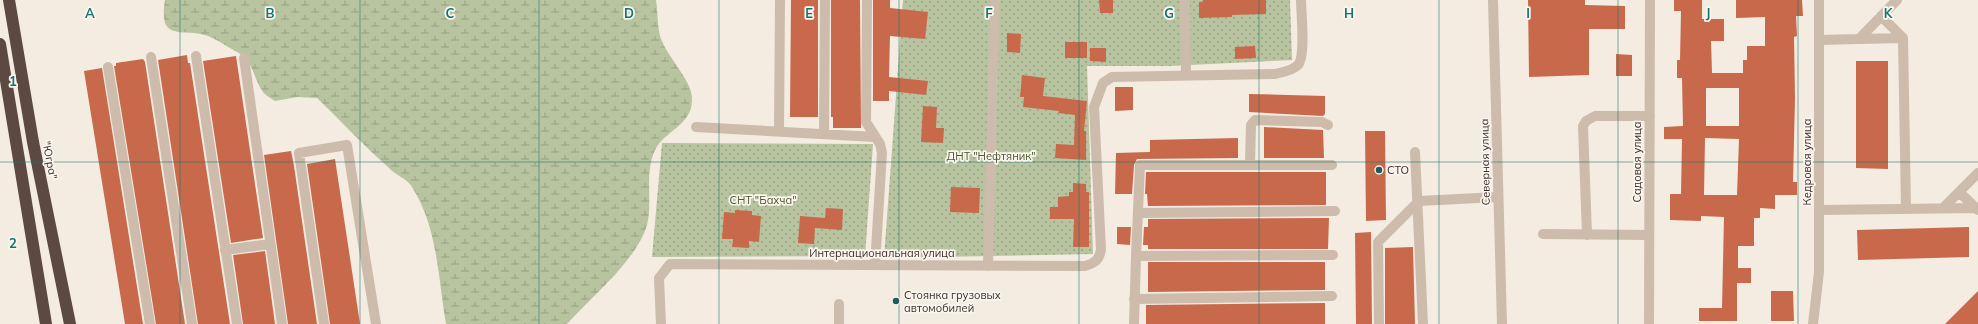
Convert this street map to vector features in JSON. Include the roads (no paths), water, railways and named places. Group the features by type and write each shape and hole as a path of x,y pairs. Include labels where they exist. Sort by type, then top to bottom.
{"highway":[{"name":"\"Югра\"","path":"8,0 33,142 70,324"},
{"path":"0,44 46,324"}],"street":[{"path":"779,132 780,0"},
{"path":"824,134 825,0"},
{"path":"867,0 866,122 882,153 875,265"},
{"path":"988,266 995,0"},
{"path":"1184,0 1186,74 1275,74 1289,71 1298,65 1302,56 1301,0"},
{"name":"Северная улица","path":"1493,0 1502,324"},
{"name":"Садовая улица","path":"1649,324 1650,0"},
{"name":"Кедровая улица","path":"1813,324 1819,272 1819,0"},
{"path":"1858,39 1897,0"},
{"path":"1881,16 1903,38 1906,209"},
{"path":"1819,40 1903,38"},
{"path":"196,56 237,324"},
{"path":"151,57 192,324"},
{"path":"244,58 282,324"},
{"path":"108,67 150,324"},
{"name":"Интернациональная улица","path":"661,324 659,278 670,264 1085,266 1094,264 1099,259 1101,250 1094,107 1103,83 1112,76 1186,74"},
{"path":"1587,235 1583,126 1586,121 1595,116 1650,116"},
{"path":"1250,164 1251,125 1256,120 1322,122 1328,125"},
{"path":"696,127 875,137"},
{"path":"324,324 299,153 346,145 376,324"},
{"path":"1415,152 1419,201 1423,324"},
{"path":"1134,324 1140,165 1250,164 1332,166"},
{"path":"1943,208 1978,173"},
{"path":"1959,192 1977,209"},
{"path":"1379,324 1378,242 1419,201 1498,197"},
{"path":"1819,210 1943,208 1977,209"},
{"path":"1139,213 1335,211"},
{"path":"1543,234 1649,235"},
{"path":"226,250 270,244"},
{"path":"1136,256 1333,255"},
{"path":"1134,298 1332,296"},
{"path":"839,304 839,324"}],"place":[{"name":"СТО","path":"1379,170"},
{"name":"Стоянка грузовых автомобилей","path":"896,301"}],"park label":[{"name":"ДНТ \"Нефтяник\"","path":"991,156"},
{"name":"СНТ \"Бахча\"","path":"763,200"}]}
